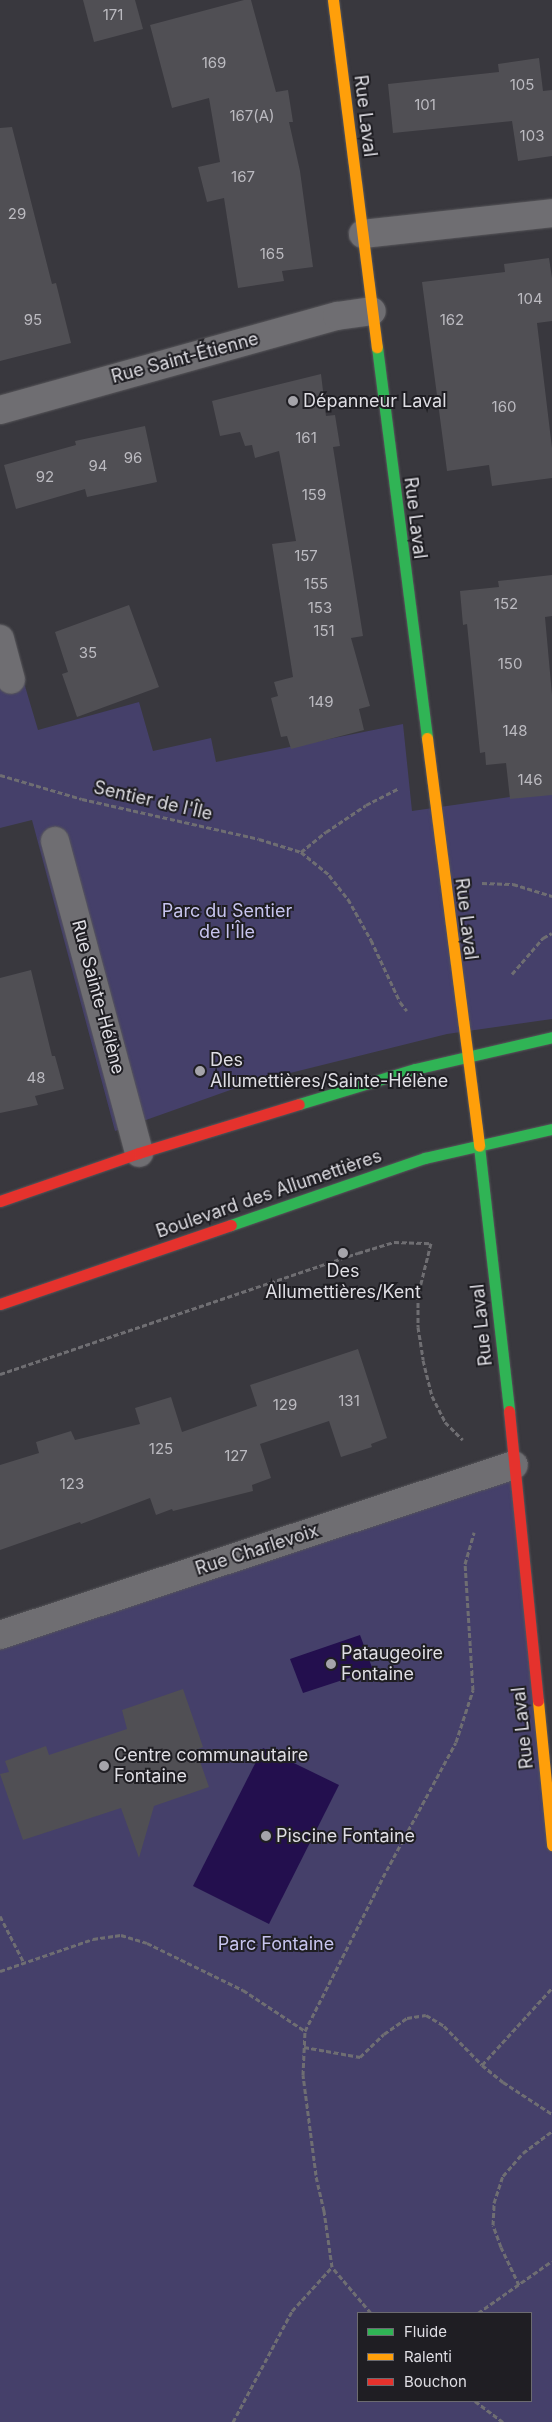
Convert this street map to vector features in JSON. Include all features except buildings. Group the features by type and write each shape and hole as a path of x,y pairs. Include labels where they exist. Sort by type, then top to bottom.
{"street":[{"name":"Rue Laval","path":"333,0 430,774 479,1144 514,1465 552,1845"},
{"path":"363,234 552,212"},
{"name":"Rue Saint-Étienne","path":"0,410 337,316 372,311"},
{"path":"0,639 11,680"},
{"name":"Rue Sainte-Hélène","path":"55,842 139,1153"},
{"path":"0,1201 139,1153 415,1069 552,1037"},
{"name":"Boulevard des Allumettières","path":"0,1304 426,1158 479,1144 552,1129"},
{"name":"Rue Charlevoix","path":"0,1635 514,1465"}],"path":[{"path":"301,852 326,832 366,805 430,774"},
{"name":"Sentier de l'Île","path":"0,775 90,801 259,839 301,852 329,875 348,899 371,940 400,1002 407,1011"},
{"path":"445,886 475,882 514,884 552,896"},
{"path":"512,974 544,938 552,932"},
{"path":"0,1374 394,1242 431,1243 418,1295 418,1327 422,1360 432,1396 445,1422 463,1440"},
{"path":"370,2312 332,2267 324,2211 316,2176 303,2075 305,2031 382,1877 452,1750 473,1690 465,1564 474,1532"},
{"path":"0,1916 24,1963"},
{"path":"0,1971 93,1939 121,1935 147,1943 243,1990 305,2031"},
{"path":"482,2065 552,1988"},
{"path":"304,2047 360,2057 384,2034 407,2018 426,2015 444,2026 482,2065 503,2082 552,2114"},
{"path":"519,2285 493,2225 494,2203 503,2176 523,2153 552,2132"},
{"path":"479,2312 552,2262"},
{"path":"233,2422 292,2311 332,2267"},
{"path":"476,2402 503,2422"}],"green space":[{"name":"Parc du Sentier de l'Île","path":"14,649 38,730 139,702 153,751 211,738 216,762 403,724 412,811 552,791 552,1019 447,1034 250,1083 115,1131 32,820 0,828 0,654"},
{"name":"Parc Fontaine","path":"514,1465 552,1845 552,2422 0,2422 0,1635"}],"shaded area":[{"name":"Pataugeoire Fontaine","path":"360,1635 373,1670 303,1693 290,1659"},
{"name":"Piscine Fontaine","path":"263,1748 339,1785 269,1924 193,1886"}],"traffic: fast":[{"path":"377,347 427,738"},
{"path":"299,1104 415,1069 552,1037"},
{"path":"231,1225 425,1158 552,1129"},
{"path":"479,1146 509,1411"}],"traffic: slow":[{"path":"333,0 377,347"},
{"path":"427,738 479,1146"},
{"path":"538,1701 552,1845"}],"traffic: jam":[{"path":"0,1201 139,1153 299,1104"},
{"path":"0,1304 231,1225"},
{"path":"509,1411 538,1701"}],"place":[{"name":"Dépanneur Laval","path":"293,401"},
{"name":"Des Allumettières/Sainte-Hélène","path":"200,1071"},
{"name":"Des Allumettières/Kent","path":"343,1253"},
{"name":"Pataugeoire Fontaine","path":"331,1664"},
{"name":"Centre communautaire Fontaine","path":"104,1766"},
{"name":"Piscine Fontaine","path":"266,1836"}]}
